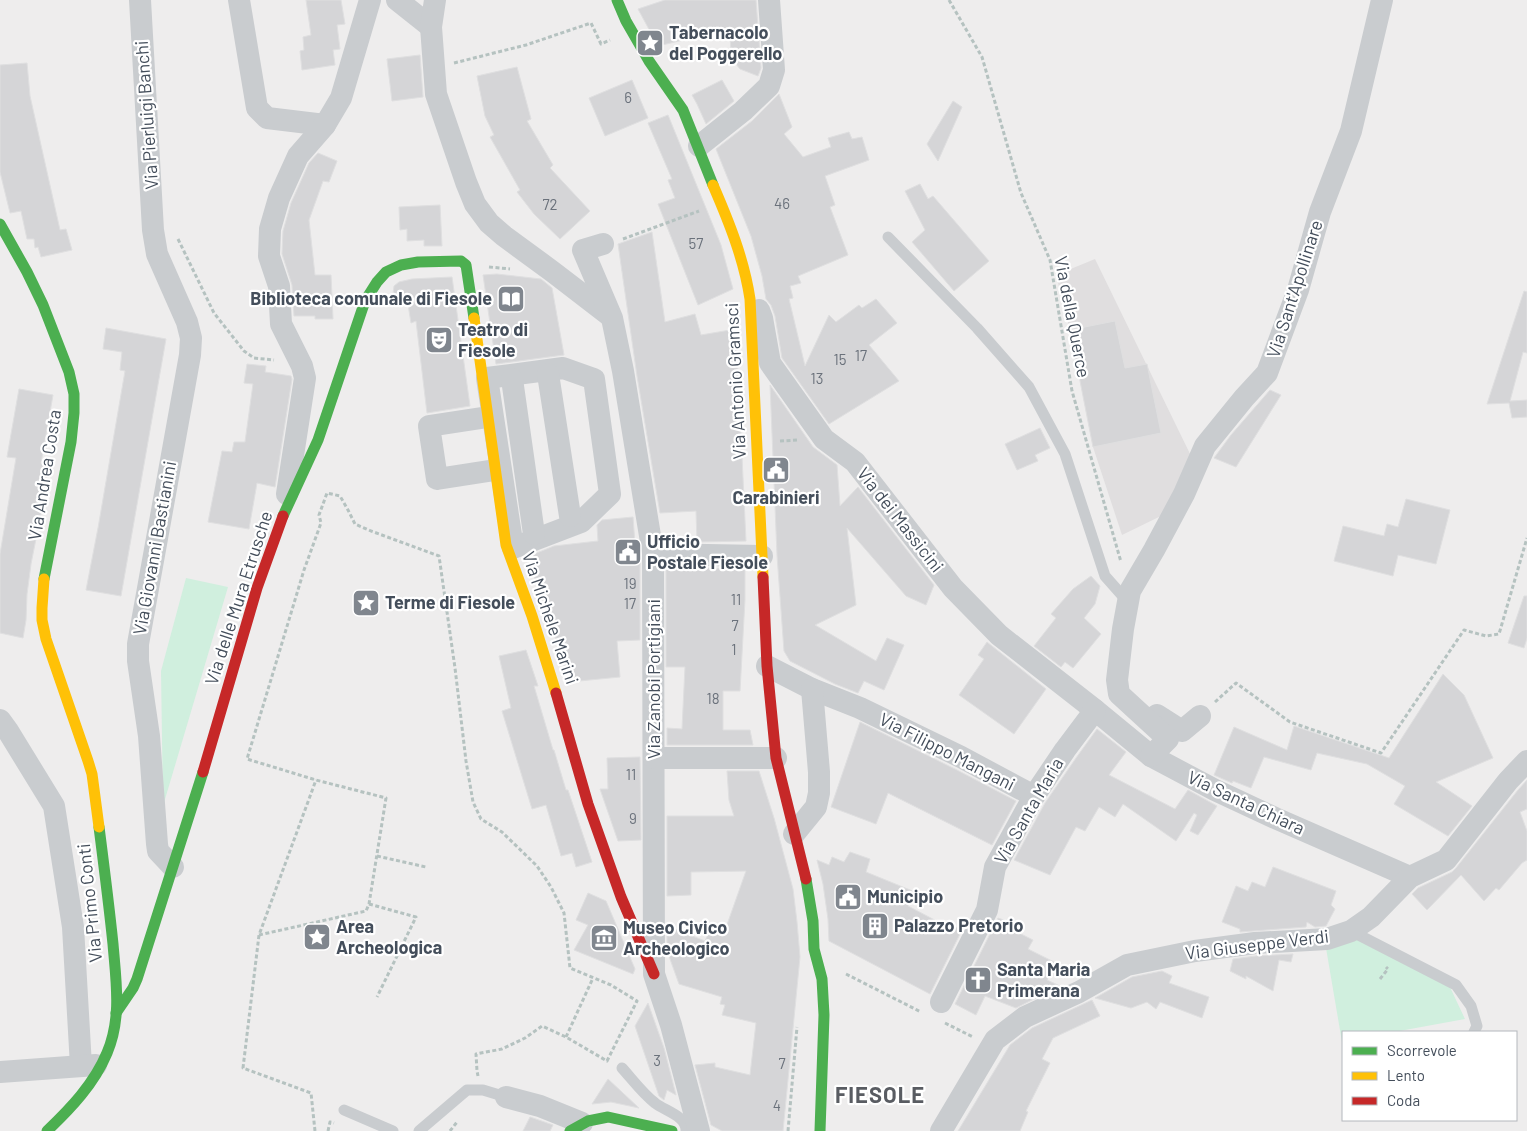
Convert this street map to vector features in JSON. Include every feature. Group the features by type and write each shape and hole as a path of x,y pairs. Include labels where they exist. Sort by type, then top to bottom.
{"street":[{"name":"Via Pierluigi Banchi","path":"140,0 153,230"},
{"path":"239,0 257,108 267,118 325,125"},
{"path":"284,512 305,378 297,354 281,324 279,286 268,256 270,229 279,198 298,156 325,125 341,98 370,0"},
{"path":"397,0 431,27"},
{"path":"435,0 431,27 436,94 466,182 479,209 504,236 612,318"},
{"name":"Via Antonio Gramsci","path":"617,0 621,12 644,52 681,106 743,262 750,299 767,666 776,758 808,886 813,921 814,949 822,979 824,1015 820,1131"},
{"path":"698,146 743,111 769,86 774,70 769,0"},
{"name":"Via Sant'Apollinare","path":"1119,694 1117,680 1129,596 1184,494 1205,446 1267,373 1298,290 1320,212 1351,131 1382,0"},
{"name":"Via Andrea Costa","path":"0,224 30,274 45,305 71,379 74,398 72,426 42,602 42,620 51,656"},
{"name":"Via Giovanni Bastianini","path":"153,230 157,254 187,322 191,338 190,355 138,644 138,661 149,736 158,851 173,867"},
{"name":"Via Zanobi Portigiani","path":"603,244 583,250 612,318 623,371 653,554 654,974 674,1034 698,1131"},
{"name":"Via delle Mura Etrusche","path":"116,1013 134,988 197,793 257,588 284,512 318,440 365,300 372,287 386,272 396,267 405,264 461,261"},
{"name":"Via Michele Marini","path":"461,261 466,265 495,470 510,546 558,698 588,804 621,897 654,974"},
{"name":"Via dei Massicini","path":"750,299 759,310 762,318 770,363 824,439 854,462 953,588 999,635 1095,710"},
{"path":"563,368 594,379 610,494 581,522 510,546 487,378 563,368"},
{"path":"483,384 566,373 580,386 597,489 570,516 510,546"},
{"path":"548,374 570,516"},
{"path":"512,379 534,534"},
{"path":"488,417 429,426 437,478 495,470"},
{"path":"653,554 762,556"},
{"name":"Via Primo Conti","path":"47,1131 73,1107 92,1083 92,1065 112,1039 116,1013 112,929 92,774 86,750 51,656"},
{"name":"Via Filippo Mangani","path":"767,666 812,689 860,708 961,757 1034,796"},
{"path":"794,834 816,807 819,793 812,689"},
{"path":"1119,694 1130,696 1182,731 1200,716"},
{"path":"1119,694 1168,739 1151,756"},
{"name":"Via Santa Chiara","path":"1095,710 1151,756 1215,790 1410,877"},
{"name":"Via Santa Maria","path":"934,1012 987,910 995,867 1034,796 1095,710"},
{"path":"0,720 54,806 92,1065 0,1072"},
{"path":"654,758 776,758"},
{"name":"Via Giuseppe Verdi","path":"993,1043 1024,1017 1079,992 1127,965 1195,951 1255,944 1327,939 1351,930 1371,917 1410,877 1446,860 1508,781 1527,761"},
{"path":"942,1131 993,1043"},
{"path":"506,1097 540,1106 576,1127 608,1117 672,1131"}],"lane":[{"path":"888,237 977,328 1029,387 1065,454 1106,576 1129,596"},
{"path":"1351,930 1456,985 1471,1006 1477,1026 1474,1031"},
{"path":"622,1068 654,1102 683,1120 686,1131"},
{"path":"419,1131 467,1090 483,1090 506,1097"},
{"path":"344,1110 393,1131"}],"path":[{"name":"Via della Querce","path":"949,0 982,57 1021,193 1050,260 1072,391 1129,596"},
{"path":"434,68 526,45 591,23 602,44"},
{"path":"603,244 632,236 721,203"},
{"path":"176,236 214,313 244,351 254,358 276,360 297,354"},
{"path":"259,936 366,911 369,904 386,798 316,780 247,759 304,570 322,523 319,516 327,493 340,496 355,524 439,556 473,802 481,819 502,832 537,866 546,880 564,913 570,968 611,985 637,1001 607,1060 542,1026 525,1038 502,1049 476,1054 477,1071 483,1090"},
{"path":"1200,716 1236,683 1290,722 1381,753 1464,630 1486,636 1499,634 1527,538"},
{"path":"315,1131 311,1093 243,1068 259,936 316,780"},
{"path":"377,856 426,867"},
{"path":"369,904 416,918 377,997"},
{"path":"818,960 934,1012 993,1043"},
{"path":"1380,979 1388,969 1383,963"},
{"path":"566,1037 593,978"}],"shaded area":[{"path":"1095,259 1193,460 1163,515 1122,535 1093,447 1070,330 1056,275"}],"green space":[{"path":"186,578 228,587 163,806 161,671"},
{"path":"1354,937 1449,985 1465,1019 1399,1031 1342,1031 1342,1042 1326,948"}],"building":[{"path":"306,0 341,0 345,24 337,25 340,49 333,50 335,65 302,70 300,51 304,50 303,37 311,35"},
{"path":"665,0 756,0 761,68 758,76 740,69 731,58 730,29 658,46 638,9"},
{"path":"420,55 423,97 392,101 387,59"},
{"path":"27,63 30,96 60,230 66,229 72,250 41,257 38,247 35,248 34,239 27,239 21,211 10,213 0,172 0,65"},
{"path":"517,67 531,119 527,121 553,165 550,168 590,211 560,239 534,214 517,192 520,190 490,137 494,135 485,116 477,76"},
{"path":"632,80 648,118 605,136 589,98"},
{"path":"722,80 734,101 706,124 692,95"},
{"path":"779,94 792,127 784,134 803,157 831,147 828,138 849,132 852,139 862,137 869,160 825,176 835,205 830,207 848,255 798,276 801,283 790,286 793,298 789,299 805,366 829,315 836,322 859,305 862,308 876,299 897,323 869,345 899,381 829,424 782,358 775,316 771,305 766,299 751,236 716,149 752,121"},
{"path":"953,101 962,107 938,161 927,144"},
{"path":"668,115 721,245 733,289 698,305 658,204 675,198 668,180 672,179 648,123"},
{"path":"318,153 337,161 329,182 323,181 309,220 315,275 331,275 333,319 315,319 315,316 294,316 292,285 282,254 283,231 291,203 309,163"},
{"path":"920,184 928,199 933,196 989,261 954,291 912,242 925,230 905,191"},
{"path":"440,205 442,246 424,246 424,240 407,241 407,229 400,230 399,207"},
{"path":"652,232 665,322 695,314 701,335 736,329 746,541 697,542 696,511 660,513 637,376 618,244"},
{"path":"497,274 541,279 552,288 564,355 496,364 483,275"},
{"name":"Teatro di Fiesole","path":"452,277 470,406 427,413 416,321 411,323 407,298 392,302 394,286 399,282 412,279"},
{"path":"1524,291 1527,292 1527,353 1523,352 1510,401 1527,400 1527,417 1512,418 1509,403 1487,404"},
{"path":"1115,321 1125,368 1147,364 1161,433 1093,447 1070,330"},
{"path":"106,328 166,339 121,596 86,590 125,371 120,370 122,352 103,349"},
{"path":"247,364 266,366 265,372 291,376 292,379 275,487 257,483 249,529 208,522 222,451 232,452 234,442 245,442 253,384 244,383"},
{"path":"770,385 813,447 837,465 840,506 858,487 934,585 926,605 906,596 847,528 856,605 815,625 876,661 887,638 904,645 884,690 864,681 858,693 835,684 790,661 784,651 777,555"},
{"path":"19,389 53,395 41,463 51,464 31,564 23,638 0,633 0,554 16,458 7,457"},
{"path":"1270,390 1281,395 1236,467 1214,458 1231,435"},
{"path":"1040,428 1050,448 1035,455 1038,461 1017,470 1005,444"},
{"path":"1406,499 1450,510 1436,564 1398,555 1393,576 1334,561 1343,526 1384,536 1387,524 1398,527"},
{"path":"633,517 636,558 640,558 640,640 617,641 620,677 569,682 547,611 527,557 554,546 598,541 597,525 602,520"},
{"path":"666,567 745,569 740,691 723,691 723,730 750,730 753,745 667,745 667,728 682,729 685,667 666,667"},
{"path":"1091,576 1100,586 1095,604 1084,618 1101,634 1073,668 1065,662 1061,667 1034,646 1056,618 1051,614 1073,589"},
{"path":"1524,596 1527,596 1527,638 1524,648 1508,643"},
{"path":"987,642 1046,689 1014,734 959,695 984,659 978,655"},
{"path":"526,650 538,686 534,686 553,750 592,862 576,867 572,853 561,856 546,805 532,809 502,711 511,708 499,656"},
{"path":"1443,674 1464,695 1493,758 1436,782 1472,806 1448,836 1394,804 1405,786 1367,764 1317,753 1311,770 1264,757 1251,788 1233,781 1232,783 1214,775 1234,727 1287,750 1294,726 1389,758"},
{"path":"860,722 1016,801 992,845 888,793 876,824 831,807"},
{"path":"1097,729 1126,752 1109,775 1175,809 1188,790 1217,806 1198,835 1190,831 1197,815 1194,813 1176,841 1123,804 1115,817 1099,807 1085,831 1076,827 1050,875 1014,860 1045,803"},
{"path":"640,757 641,840 618,841 600,789 608,789 607,758"},
{"path":"727,771 759,771 793,889 800,957 783,1131 722,1131 711,1125 695,1065 715,1063 715,1067 750,1075 756,1023 722,1015 725,1005 720,1004 722,997 679,984 667,947 667,926 705,941 709,932 723,936 746,871 691,872 691,895 667,896 667,816 734,816 729,800"},
{"path":"1527,780 1527,809 1520,812 1527,831 1527,860 1522,863 1499,890 1496,888 1484,901 1461,875 1427,910 1412,894 1418,888 1452,872"},
{"name":"Palazzo Pretorio","path":"850,852 870,859 866,872 915,892 908,906 946,926 947,923 962,930 930,994 829,941 823,884 817,860 829,865 832,857 844,862"},
{"path":"1273,867 1336,891 1331,905 1335,909 1326,926 1315,927 1307,922 1306,927 1240,932 1240,929 1222,922 1236,886 1248,891 1252,882 1265,887"},
{"name":"Museo Civico Archeologico","path":"588,893 606,901 635,969 633,974 574,950 588,925 576,920"},
{"path":"998,918 1018,925 1015,931 1033,940 1028,949 1056,963 1047,980 1060,986 1016,1008 985,996 976,1015 955,1004"},
{"path":"1293,954 1291,962 1279,960 1273,991 1246,976 1246,979 1230,971 1233,959"},
{"path":"1162,971 1172,976 1169,983 1209,997 1202,1018 1160,1002 1156,1009 1147,1002 1131,1008 1095,998 1132,977"},
{"path":"1092,1000 1100,1016 1053,1038 1042,1059 1050,1063 1026,1111 1028,1112 1020,1131 958,1131 1010,1045 1032,1028"},
{"path":"648,1003 664,1048 676,1095 667,1090 664,1100 659,1096 635,1026"},
{"path":"608,1079 639,1108 611,1102 592,1104"},
{"path":"530,1117 553,1125 550,1131 523,1131"}],"traffic: fast":[{"path":"617,0 626,21 649,61 683,110 713,185"},
{"path":"0,224 43,305 69,372 74,394 71,442 44,579"},
{"path":"283,516 318,440 365,301 386,272 401,265 418,262 461,261 466,265 474,318"},
{"path":"116,1013 137,979 203,772"},
{"path":"47,1131 73,1104 96,1075 107,1053 115,1026 117,999 115,972 99,827"},
{"path":"806,879 813,921 814,949 822,979 824,1015 820,1131"},
{"path":"570,1131 588,1121 608,1117 672,1131"}],"traffic: slow":[{"path":"713,185 740,255 750,299 763,577"},
{"path":"474,318 506,545 532,616 556,693"},
{"path":"44,579 42,620 46,639 92,774 99,827"}],"traffic: jam":[{"path":"203,772 257,588 283,516"},
{"path":"763,577 767,666 776,758 806,879"},
{"path":"556,693 588,804 621,897 654,974"}],"place":[{"name":"Tabernacolo del Poggerello","path":"650,43"},
{"name":"Biblioteca comunale di Fiesole","path":"511,299"},
{"name":"Teatro di Fiesole","path":"439,340"},
{"name":"Carabinieri","path":"776,470"},
{"name":"Ufficio Postale Fiesole","path":"628,552"},
{"name":"Terme di Fiesole","path":"366,603"},
{"name":"Municipio","path":"848,897"},
{"name":"Palazzo Pretorio","path":"875,926"},
{"name":"Area Archeologica","path":"317,937"},
{"name":"Museo Civico Archeologico","path":"604,938"},
{"name":"Santa Maria Primerana","path":"978,980"}],"district":[{"name":"FIESOLE","path":"880,1095"}]}
